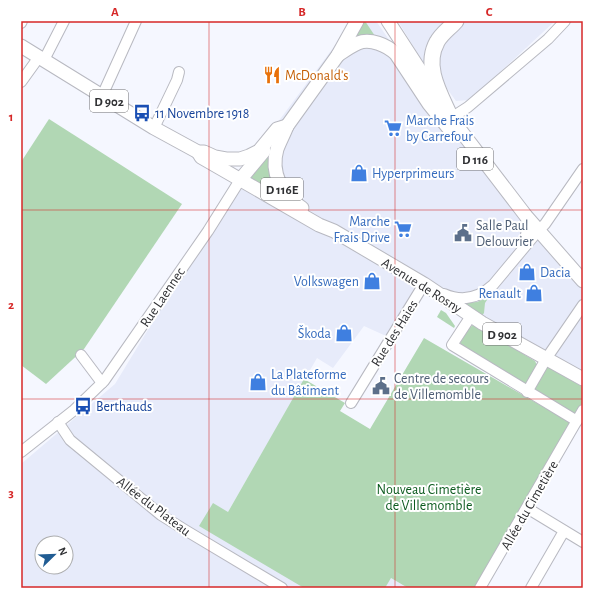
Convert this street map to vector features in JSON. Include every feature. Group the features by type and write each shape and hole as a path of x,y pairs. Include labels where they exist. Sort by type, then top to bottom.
{"highway":[{"path":"445,117 433,74 432,54 437,41 456,21"}],"main road":[{"name":"Rue Laennec","path":"240,180 280,131 287,126 338,55 357,21"},
{"name":"D 116","path":"388,21 445,117"},
{"name":"D 116","path":"338,55 358,43 366,41 382,45 392,50 538,231 583,282"},
{"name":"D 902","path":"21,46 154,128 198,152 202,157 240,180"},
{"name":"Rue Laennec","path":"229,160 240,159 258,151 277,129 287,126"},
{"name":"Rue Laennec","path":"287,126 278,147 275,164 277,178 282,190 296,204 334,232"},
{"name":"D 902","path":"198,152 204,152 214,157 229,160"},
{"path":"229,160 236,168 240,180"},
{"name":"Avenue de Rosny","path":"240,180 424,284 470,316 583,379"}],"street":[{"path":"21,82 41,59 64,21"},
{"path":"102,96 136,21"},
{"path":"445,117 468,107 544,42 565,21"},
{"path":"154,128 177,80 178,72"},
{"path":"424,284 452,297 459,298 477,296 485,292 493,285 538,231 546,224 583,169"},
{"name":"Rue Laennec","path":"21,452 102,383 208,231 240,180"},
{"path":"520,252 526,238 528,228 526,216"},
{"name":"Rue des Haies","path":"351,403 424,284"},
{"path":"527,392 546,359 583,305"},
{"path":"470,316 452,345 577,421"},
{"path":"81,355 102,383"},
{"name":"Allée du Cimetière","path":"480,588 583,410"},
{"name":"Allée du Plateau","path":"58,422 70,440 161,515 282,588"},
{"path":"527,508 583,542"},
{"path":"531,588 564,531"}],"shaded area":[{"path":"353,21 376,21 417,80 583,282 583,375 415,288 386,336 364,326 333,368 317,358 228,512 256,498 408,588 21,588 21,464 115,384 208,231 237,177"},
{"path":"398,21 555,21 470,100 456,101 436,70 424,64"}],"green space":[{"path":"361,21 365,21 377,39 350,41"},
{"path":"49,119 182,204 84,349 46,384 21,365 21,162"},
{"path":"271,146 281,197 245,178"},
{"path":"489,297 485,303 484,313 481,317 461,303 477,302"},
{"path":"441,310 446,313 455,326 454,328 437,317"},
{"path":"473,325 535,361 537,365 527,383 524,384 461,345 460,343 469,328"},
{"name":"Nouveau Cimetière de Villemomble","path":"424,338 573,424 478,588 408,588 391,578 385,588 304,588 199,526 213,503 228,512 304,379 345,403 340,411 370,429"},
{"path":"548,367 583,387 583,402 577,412 573,414 535,391 534,389 544,369"}],"place":[{"name":"McDonald's","path":"272,75"},
{"name":"11 Novembre 1918","path":"142,113"},
{"name":"Marche Frais by Carrefour","path":"393,128"},
{"name":"Hyperprimeurs","path":"359,173"},
{"name":"Marche Frais Drive","path":"403,229"},
{"name":"Salle Paul Delouvrier","path":"463,233"},
{"name":"Dacia","path":"527,272"},
{"name":"Volkswagen","path":"372,281"},
{"name":"Renault","path":"534,293"},
{"name":"Škoda","path":"344,333"},
{"name":"La Plateforme du Bâtiment","path":"258,382"},
{"name":"Centre de secours de Villemomble","path":"381,386"},
{"name":"Berthauds","path":"83,406"}]}
